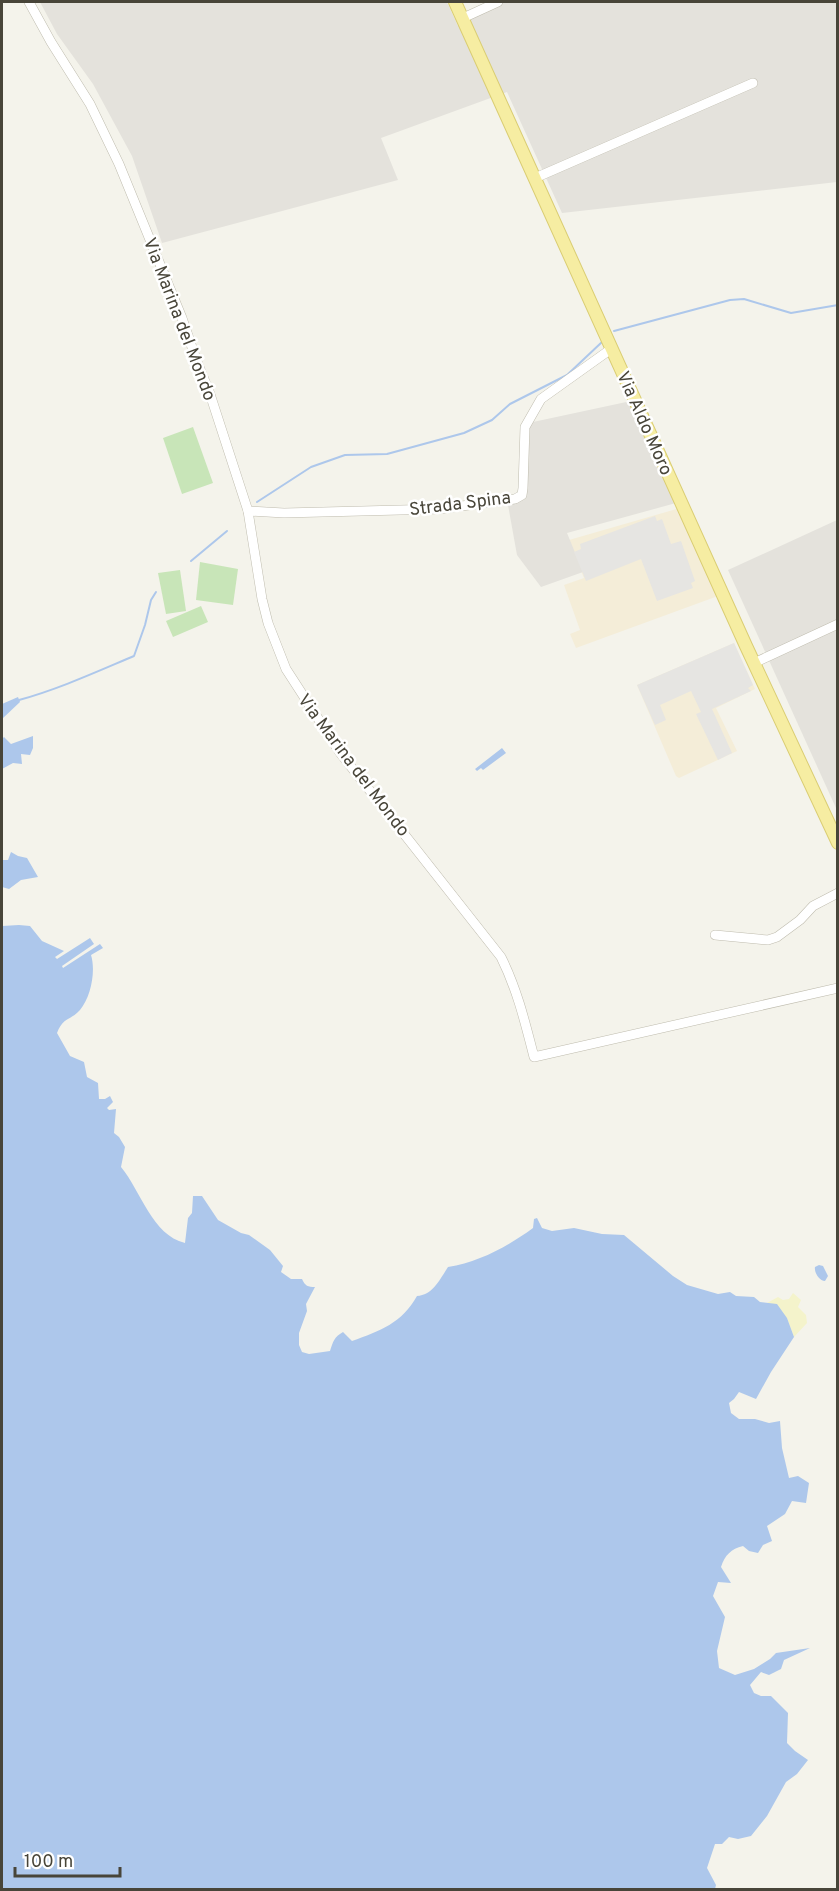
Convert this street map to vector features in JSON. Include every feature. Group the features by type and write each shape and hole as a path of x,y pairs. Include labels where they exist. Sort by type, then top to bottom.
{"main road":[{"name":"Via Aldo Moro","path":"455,2 837,843"}],"street":[{"name":"Via Marina del Mondo","path":"29,2 90,105 119,164 182,318 210,394 248,511 268,624 286,669 341,754 501,957 521,1006 534,1057 837,988"},
{"path":"463,18 498,2"},
{"path":"535,178 753,83"},
{"name":"Strada Spina","path":"248,511 284,513 439,509 515,499 522,495 523,488 525,427 542,399 612,349"},
{"path":"754,663 837,624"},
{"path":"715,935 768,940 777,937 800,920 813,906 837,893"}],"shaded area":[{"path":"40,2 447,2 458,26 504,2 837,2 837,182 562,213 507,92 381,138 398,180 162,243 132,156 93,84 57,34"},
{"path":"631,401 676,503 567,533 583,572 541,587 517,555 508,505 526,498 530,426 533,422"},
{"path":"193,427 213,483 182,494 163,438"},
{"path":"680,508 718,596 576,648 570,634 580,630 564,585 584,578 569,540"},
{"path":"655,516 657,521 662,519 671,544 681,541 695,581 691,583 693,588 657,601 641,559 586,581 574,552 581,549 580,544"},
{"path":"837,520 837,808 836,808 728,570"},
{"path":"200,562 238,569 233,605 196,600"},
{"path":"180,570 186,611 166,614 158,573"},
{"path":"201,606 208,622 173,637 166,621"},
{"path":"734,643 755,689 716,708 737,751 679,778 676,776 637,685"},
{"path":"734,643 753,685 748,688 751,691 712,709 732,753 718,760 696,714 701,712 691,691 660,705 666,720 655,725 637,685"}],"sand":[{"path":"793,1293 801,1300 798,1307 806,1315 807,1323 794,1337 787,1318 767,1303 778,1297 783,1300 789,1299"}],"water":[{"path":"18,697 20,702 2,719 2,704"},
{"path":"33,736 33,748 30,755 21,754 22,764 13,763 2,769 2,739 4,737 11,744"},
{"path":"502,748 506,753 483,770 475,769"},
{"path":"11,852 27,858 38,877 21,880 9,889 2,887 2,860 8,860"},
{"path":"2,926 30,926 42,941 64,951 55,957 57,959 90,938 94,944 62,966 63,968 100,944 103,948 91,955 93,976 84,1005 62,1024 57,1033 70,1056 84,1062 87,1077 98,1083 99,1099 110,1096 113,1102 107,1108 116,1109 114,1133 125,1147 121,1167 156,1222 174,1238 185,1243 188,1218 192,1213 193,1196 202,1196 218,1220 249,1235 270,1250 283,1266 281,1272 291,1279 302,1279 307,1286 315,1287 306,1304 307,1311 299,1333 299,1345 302,1352 309,1354 330,1351 333,1342 343,1332 352,1341 389,1325 404,1313 417,1296 432,1290 448,1267 482,1257 503,1247 533,1228 534,1219 537,1218 542,1228 552,1231 574,1228 602,1234 624,1235 687,1285 718,1294 730,1292 736,1296 754,1297 760,1302 777,1304 787,1318 794,1337 756,1399 739,1392 729,1403 731,1413 739,1419 755,1419 769,1423 780,1421 782,1448 789,1478 798,1476 809,1483 806,1503 792,1501 785,1514 767,1526 772,1541 763,1545 758,1553 749,1551 743,1546 729,1553 721,1567 731,1583 718,1582 713,1596 725,1617 717,1651 719,1668 735,1675 754,1669 776,1653 810,1648 784,1660 781,1669 769,1675 761,1672 750,1685 754,1693 771,1696 788,1713 787,1743 808,1760 797,1774 786,1782 767,1816 751,1836 738,1839 729,1837 722,1844 715,1844 707,1868 716,1885 715,1889 2,1889"},
{"path":"823,1266 828,1276 825,1281 816,1274 815,1267"}],"waterway":[{"path":"614,331 730,300 744,299 791,313 838,305"},
{"path":"257,502 311,467 345,455 387,454 464,433 492,420 510,404 567,375 602,342"},
{"path":"191,561 227,531"},
{"path":"19,700 134,656 151,600 156,592"}]}
